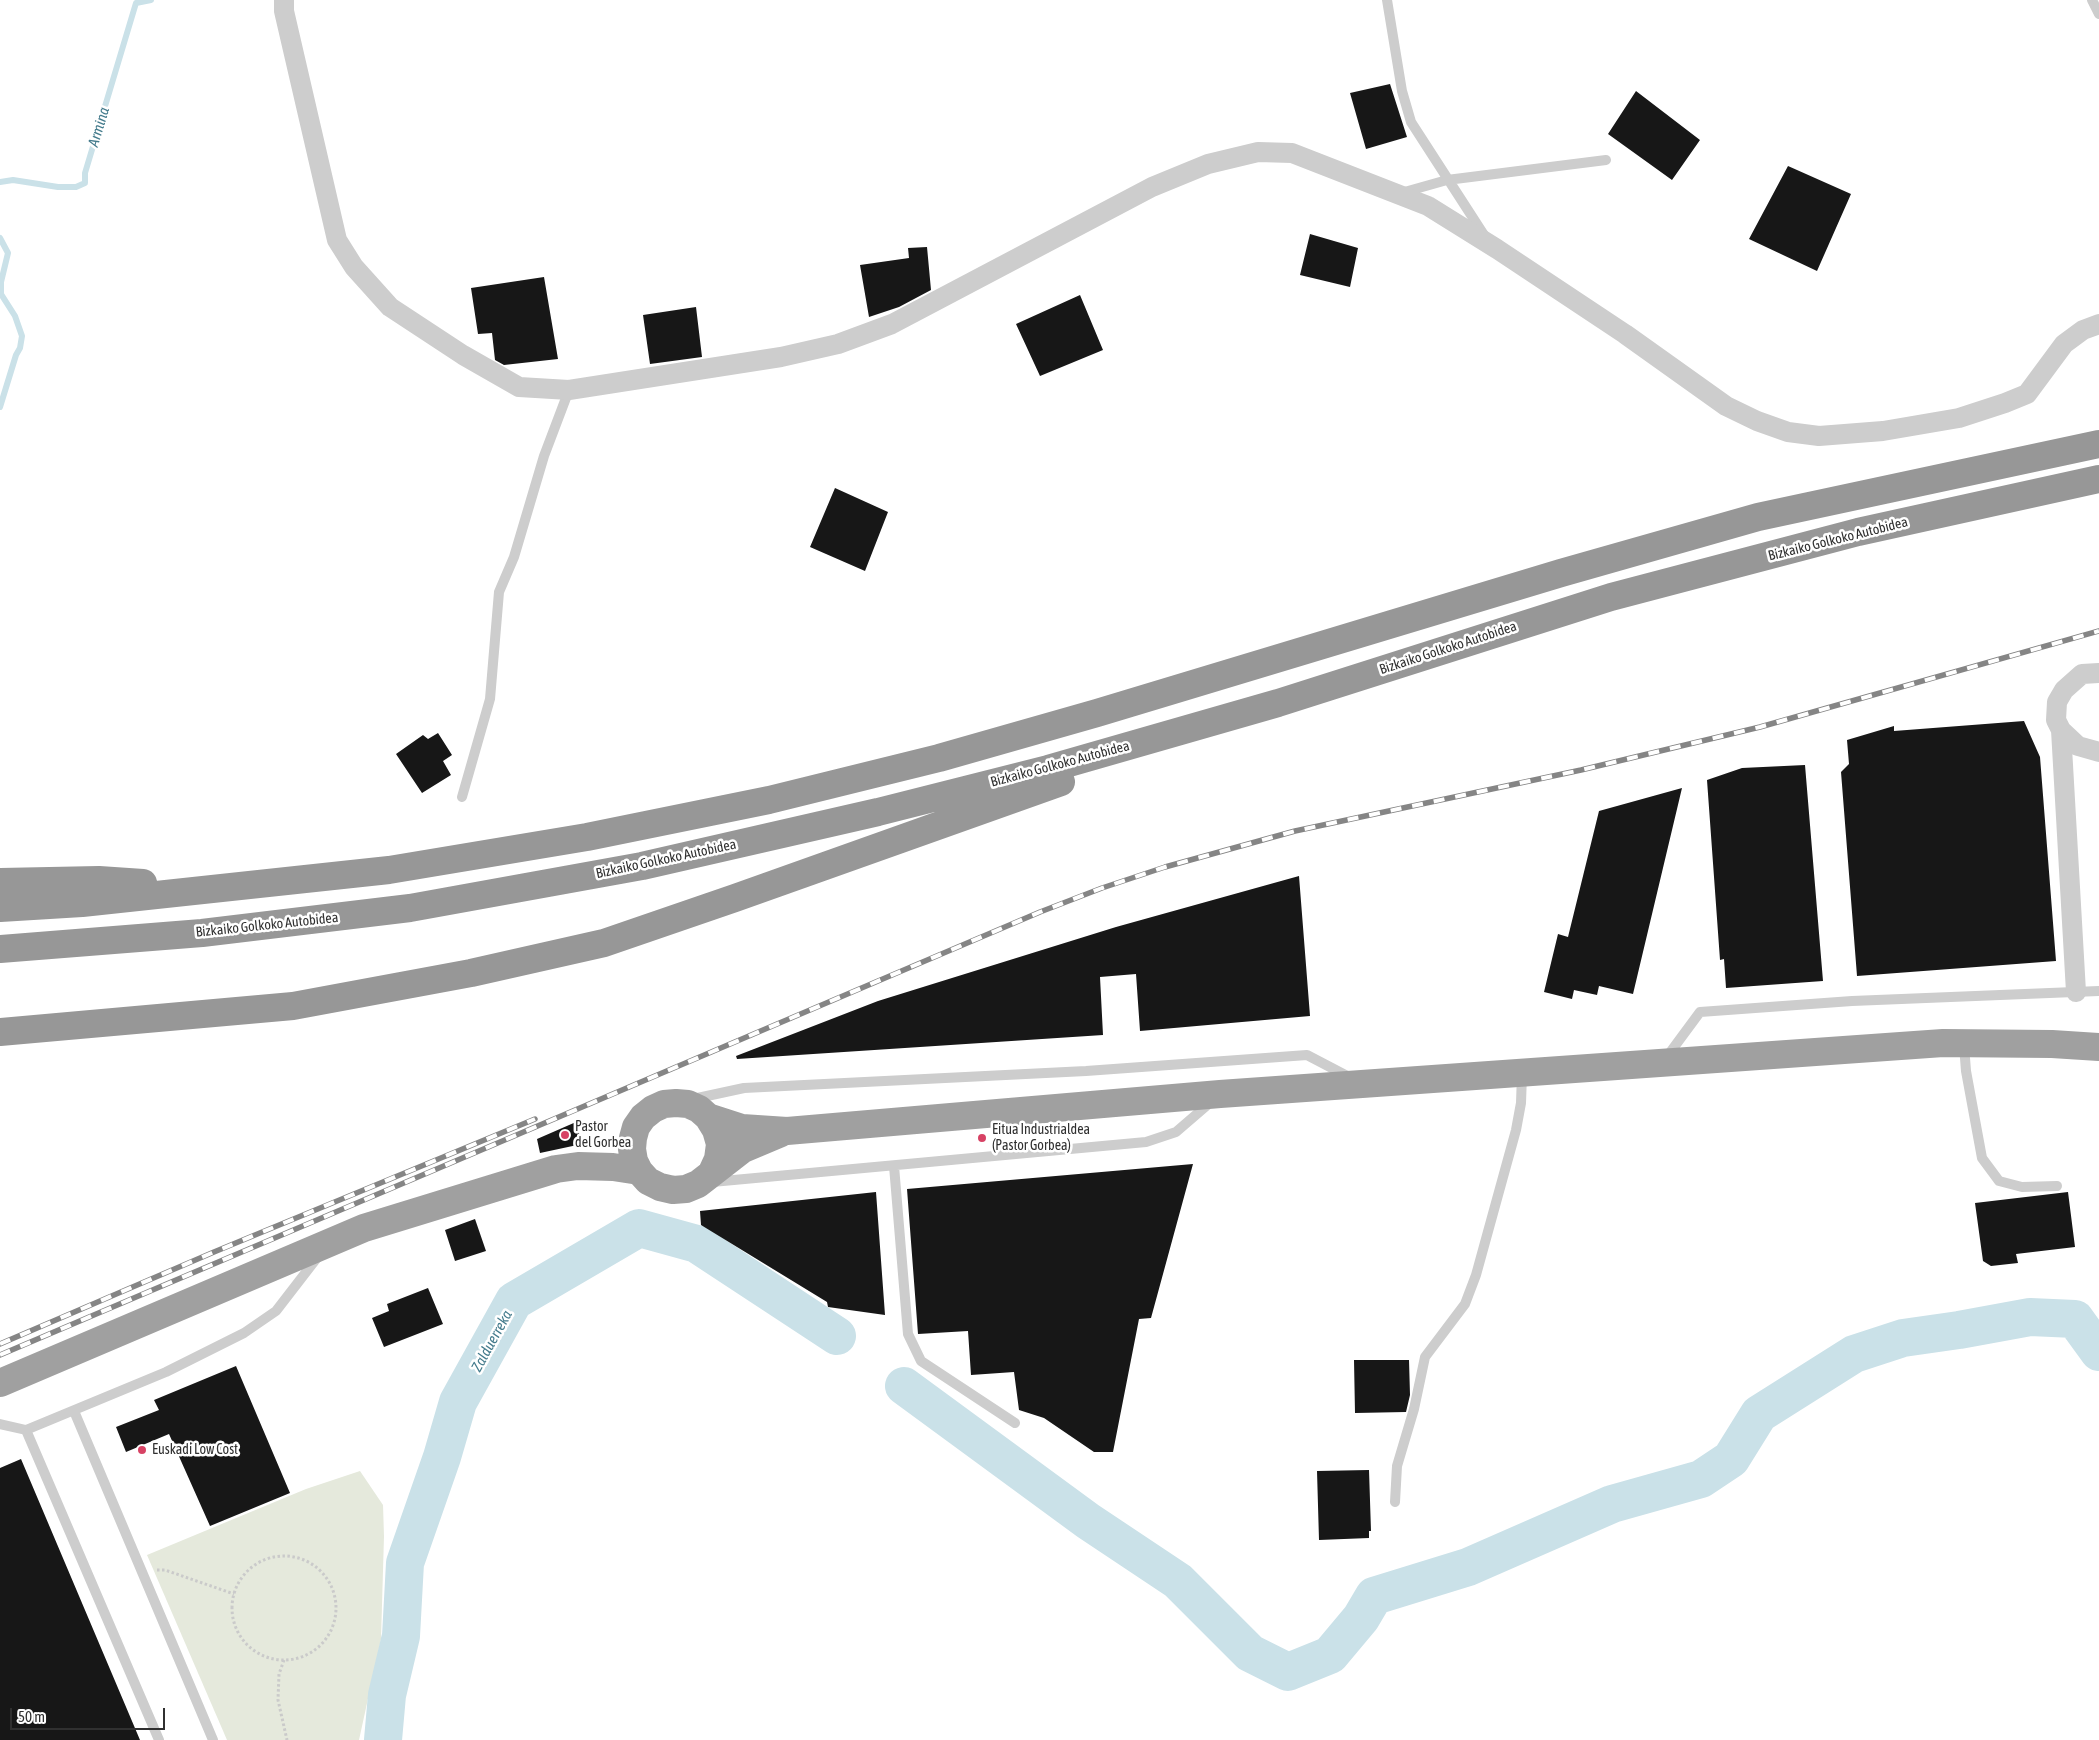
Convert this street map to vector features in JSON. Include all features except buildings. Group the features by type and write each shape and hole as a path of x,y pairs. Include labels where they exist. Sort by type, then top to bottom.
{"highway":[{"path":"0,908 82,902 389,870 587,837 769,800 939,758 1096,714 1561,573 1758,517 2099,444"},
{"name":"Bizkaiko Golkoko Autobidea","path":"0,949 202,933 410,908 632,867 878,812 1048,769 1278,703 1611,597 1858,532 2099,479"},
{"path":"0,1032 293,1006 471,973 604,943 864,853 1278,703"},
{"path":"0,882 99,880 209,888"},
{"path":"708,1117 742,1128 787,1131 1220,1094 1943,1043 2052,1044 2099,1047"},
{"path":"578,1166 611,1148 636,1127 652,1109 664,1104 688,1104 699,1109 708,1117 716,1130 720,1144 718,1159 705,1178"},
{"path":"636,1127 632,1149 634,1161 639,1171 648,1181 660,1187 680,1190 705,1178 743,1149 787,1131"},
{"path":"0,1383 364,1228 556,1169 578,1166 613,1167 639,1171"}],"street":[{"path":"284,0 284,11 292,48 337,240 354,267 390,307 463,355 519,387 569,390 781,357 838,344 892,324 1152,187 1208,164 1258,152 1292,153 1428,206 1490,244 1625,334 1726,406 1757,421 1788,432 1819,436 1883,431 1959,418 2005,403 2027,394 2064,344 2083,330 2099,324"},
{"path":"2099,673 2082,674 2064,690 2057,702 2056,720 2061,730 2078,746 2099,752"},
{"path":"2061,730 2076,992"}],"lane":[{"path":"1387,0 1402,91 1411,122 1490,244"},
{"path":"2092,0 2099,14"},
{"path":"1398,194 1447,180 1606,160"},
{"path":"462,797 490,699 499,592 514,557 544,456 569,390"},
{"path":"1663,1062 1700,1012 1852,1001 2099,991"},
{"path":"1964,1044 1966,1071 1982,1158 1999,1181 2022,1187 2057,1186"},
{"path":"676,1103 744,1088 1086,1071 1307,1055 1363,1084"},
{"path":"1395,1502 1397,1466 1412,1417 1425,1357 1465,1304 1476,1276 1516,1130 1521,1103 1522,1073"},
{"path":"705,1178 894,1166 1146,1142 1176,1132 1220,1094"},
{"path":"894,1166 908,1334 921,1361 1015,1423"},
{"path":"0,1424 26,1430 166,1372 244,1333 276,1311 330,1243"},
{"path":"74,1411 213,1740"},
{"path":"26,1430 159,1740"}],"path":[{"path":"278,1557 295,1558 310,1564 323,1575 332,1589 336,1606 334,1622 327,1637 316,1649 301,1658 284,1660 267,1658 251,1649 239,1636 233,1620 232,1603 234,1594 247,1571 261,1561 278,1557"},
{"path":"141,1570 164,1570 234,1594"},
{"path":"284,1660 279,1674 278,1700 287,1740"}],"shaded area":[{"path":"360,1471 383,1505 384,1536 381,1639 359,1740 227,1740 147,1555 306,1489"}],"waterway":[{"name":"Armina","path":"0,182 13,180 58,187 76,187 85,183 85,173 136,3 151,0"},
{"name":"Armina","path":"0,238 8,253 1,282 1,294 15,316 22,336 20,348 16,355 0,407"},
{"name":"Zalduerreka","path":"383,1740 387,1695 401,1636 405,1563 442,1457 458,1402 514,1301 639,1228 697,1244 837,1336"},
{"path":"904,1386 1088,1521 1178,1581 1250,1653 1288,1672 1330,1655 1361,1618 1374,1596 1468,1567 1612,1504 1701,1479 1731,1459 1759,1414 1854,1354 1903,1338 2030,1317 2075,1319 2099,1352"}],"railway":[{"path":"0,1355 1040,912 1102,888 1165,867 1295,831 1581,770 1760,727 2099,631"},
{"path":"0,1344 214,1252 535,1119"}],"place":[{"name":"Pastor del Gorbea","path":"565,1135"},
{"name":"Eitua Industrialdea (Pastor Gorbea)","path":"982,1138"},
{"name":"Euskadi Low Cost","path":"142,1450"}]}
